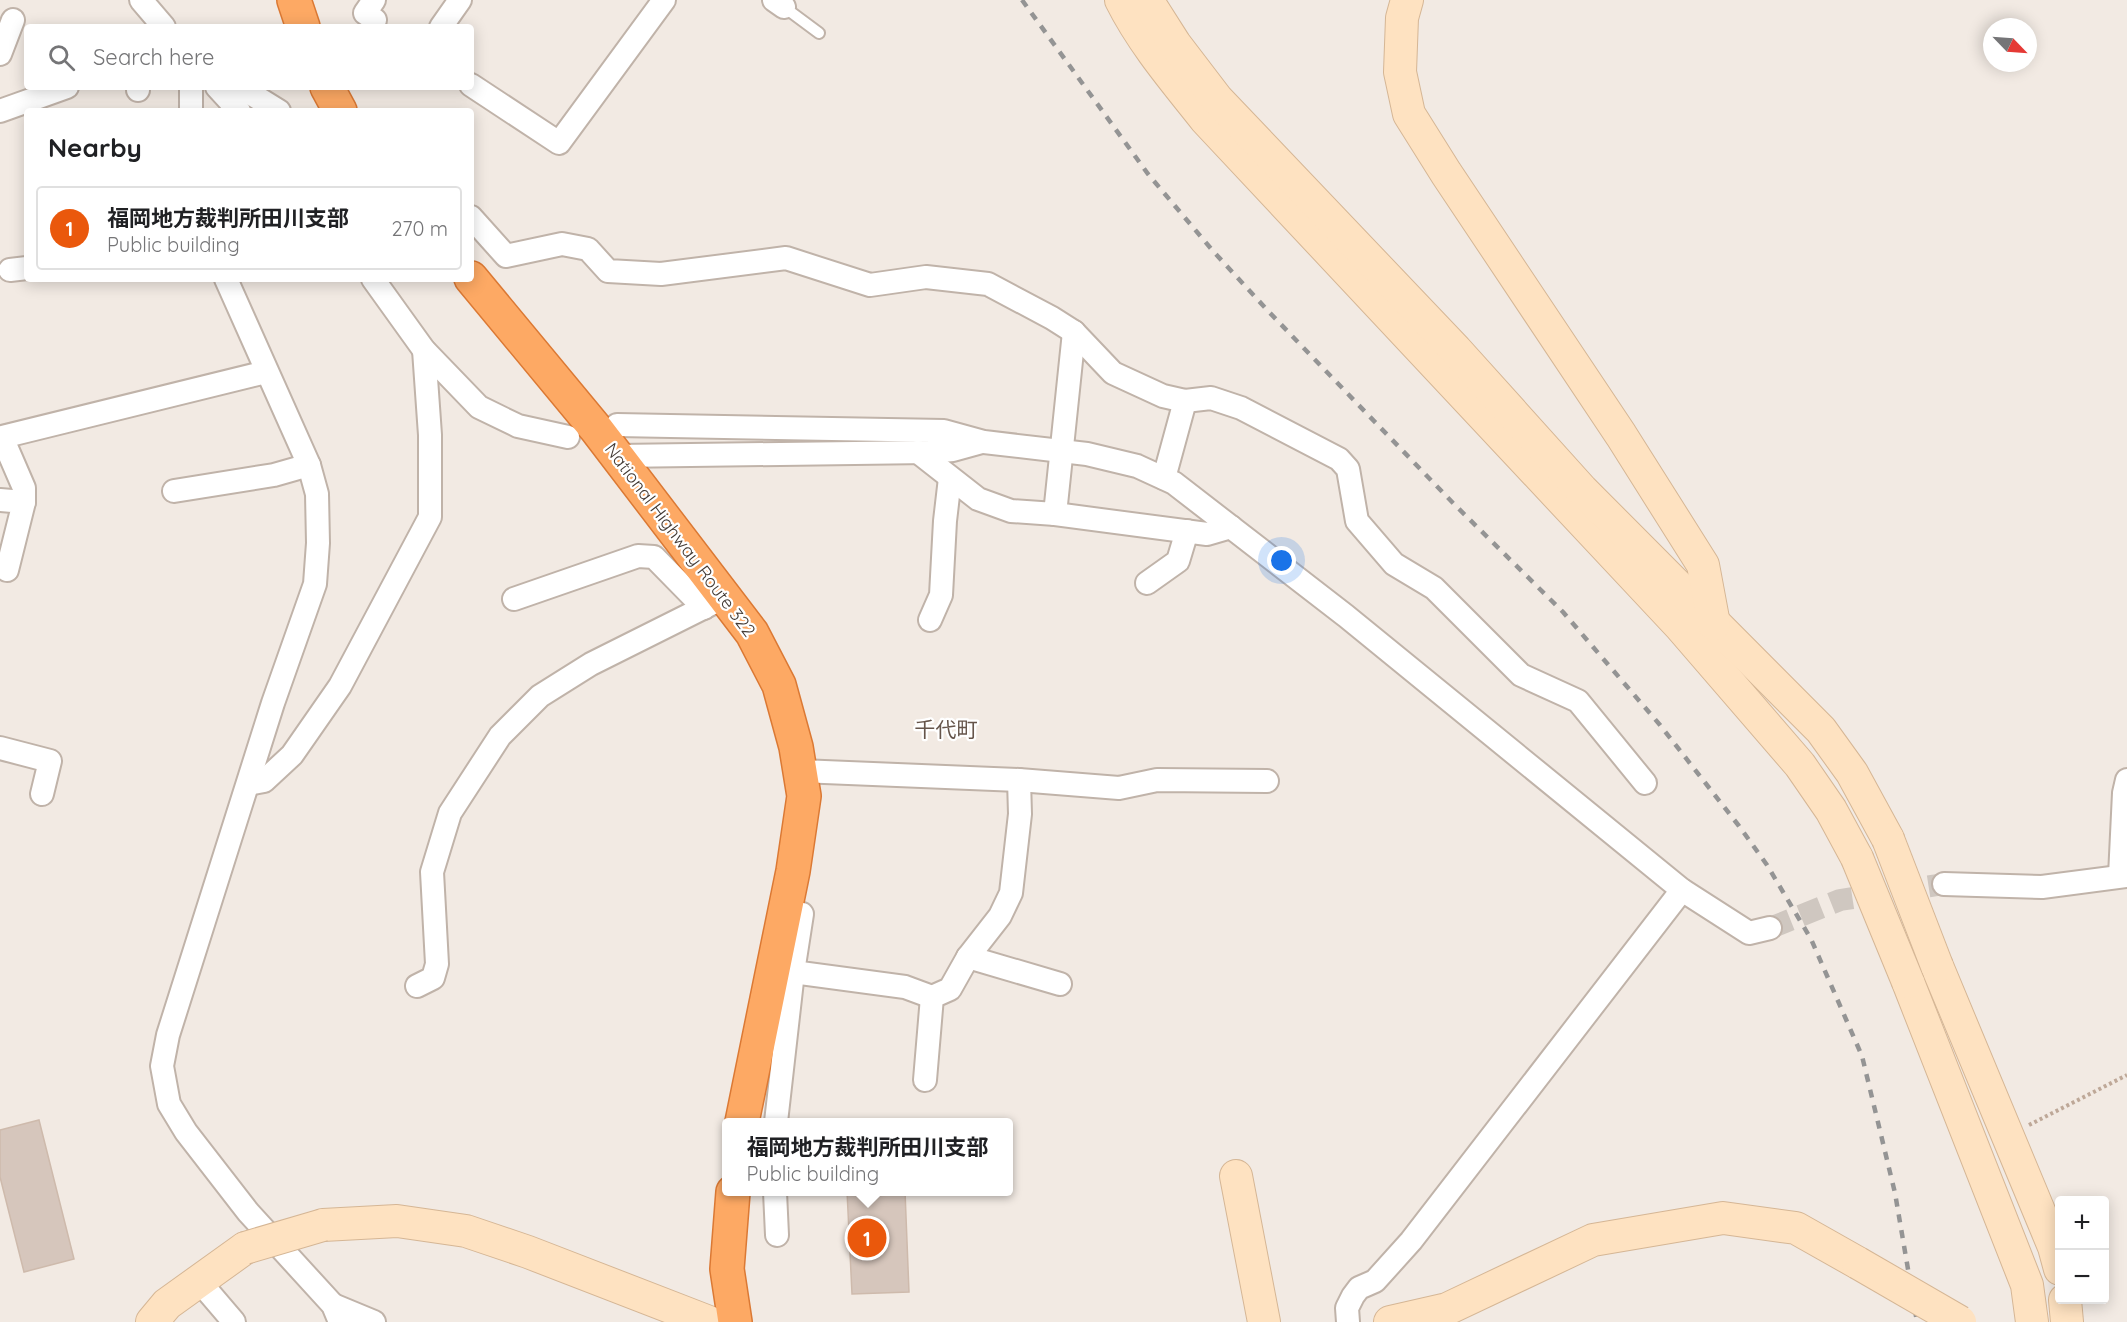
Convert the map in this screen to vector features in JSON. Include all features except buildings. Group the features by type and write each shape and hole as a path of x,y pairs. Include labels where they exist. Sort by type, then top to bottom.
{"highway":[{"path":"294,0 302,24"},
{"path":"328,90 338,108"},
{"name":"National Highway Route 322","path":"474,281 617,441 715,603 752,633 779,685 796,747 804,796 793,871 743,1118"},
{"path":"733,1196 726,1269 735,1322"}],"street":[{"path":"141,0 161,24"},
{"path":"443,24 460,0"},
{"path":"474,87 559,143 664,0"},
{"path":"1121,0 1162,64 1206,120 1284,186 1456,350 1582,490 1800,765 1831,810 1857,858 2027,1285 2032,1322"},
{"path":"1147,0 1175,44 1284,186"},
{"path":"1407,0 1402,18 1400,72 1409,114 1452,183 1621,435 1703,566 1707,578 1708,603 1714,624"},
{"path":"0,54 13,20"},
{"path":"0,111 59,90"},
{"path":"191,90 191,108"},
{"path":"220,90 236,108"},
{"path":"245,90 274,108"},
{"path":"474,220 506,256 562,244 588,249 608,271 661,274 786,258 870,285 926,277 988,284 1074,332 1113,373 1162,396 1185,401 1211,398 1241,408 1339,459 1348,469 1357,521 1394,564 1434,588 1521,675 1578,701 1645,783"},
{"path":"227,282 309,465 317,494 318,543 315,584 273,703 168,1035 162,1066 169,1104 186,1132 248,1212 336,1314 374,1322"},
{"path":"375,282 424,350 479,408 518,426 568,437"},
{"path":"1055,514 1074,332"},
{"path":"248,784 264,781 292,755 340,686 430,517 430,435 424,350"},
{"path":"7,570 24,502 24,488 2,437 266,372"},
{"path":"1164,478 1185,401"},
{"path":"617,441 944,431 984,442 1087,454 1137,466 1174,483 1231,527 1355,624 1682,890 1749,933 1770,928"},
{"path":"617,441 918,453 953,450 984,442"},
{"path":"918,453 978,499 1011,511 1055,514 1207,534 1231,527"},
{"path":"174,491 274,475 309,465"},
{"path":"930,620 941,595 950,478"},
{"path":"0,500 24,502"},
{"path":"1147,583 1178,561 1187,531"},
{"path":"1666,594 1685,572 1692,550"},
{"path":"417,986 433,978 437,964 432,872 450,813 500,736 540,696 591,664 715,603 654,557 638,556 514,599"},
{"path":"1666,594 1714,624 1821,730 1852,773 1888,840 1956,1012 2055,1251"},
{"path":"0,748 50,761 42,794"},
{"path":"800,771 1019,780 1119,788 1157,780 1266,781"},
{"path":"794,972 905,987 932,997 950,989 969,957 1000,916 1011,893 1020,814 1019,780"},
{"path":"1944,884 2042,887 2124,876 2124,793 2127,780"},
{"path":"1348,1322 1347,1308 1359,1288 1375,1281 1411,1241 1682,890"},
{"path":"776,1118 802,914 785,912"},
{"path":"969,957 1060,984"},
{"path":"925,1080 932,997"},
{"path":"1925,1026 1956,1012"},
{"path":"1236,1176 1264,1322"},
{"path":"775,1196 777,1235"},
{"path":"1390,1322 1448,1309 1593,1240 1724,1218 1796,1228 1960,1322"},
{"path":"152,1322 167,1304 245,1248 323,1225 397,1221 466,1231 528,1252 709,1322"},
{"path":"199,1281 234,1322"},
{"path":"2065,1304 2067,1322"}],"lane":[{"path":"779,4 819,33"}],"path":[{"path":"2007,1136 2127,1075"}],"tunnel":[{"path":"1770,928 1840,900 1944,884"}],"railway":[{"path":"1022,0 1148,174 1213,251 1453,503 1563,612 1660,725 1767,865 1811,939 1862,1056 1895,1193 1917,1322"}],"place":[{"name":"福岡地方裁判所田川支部","path":"867,1238"}],"district":[{"name":"千代町","path":"946,730"}]}
